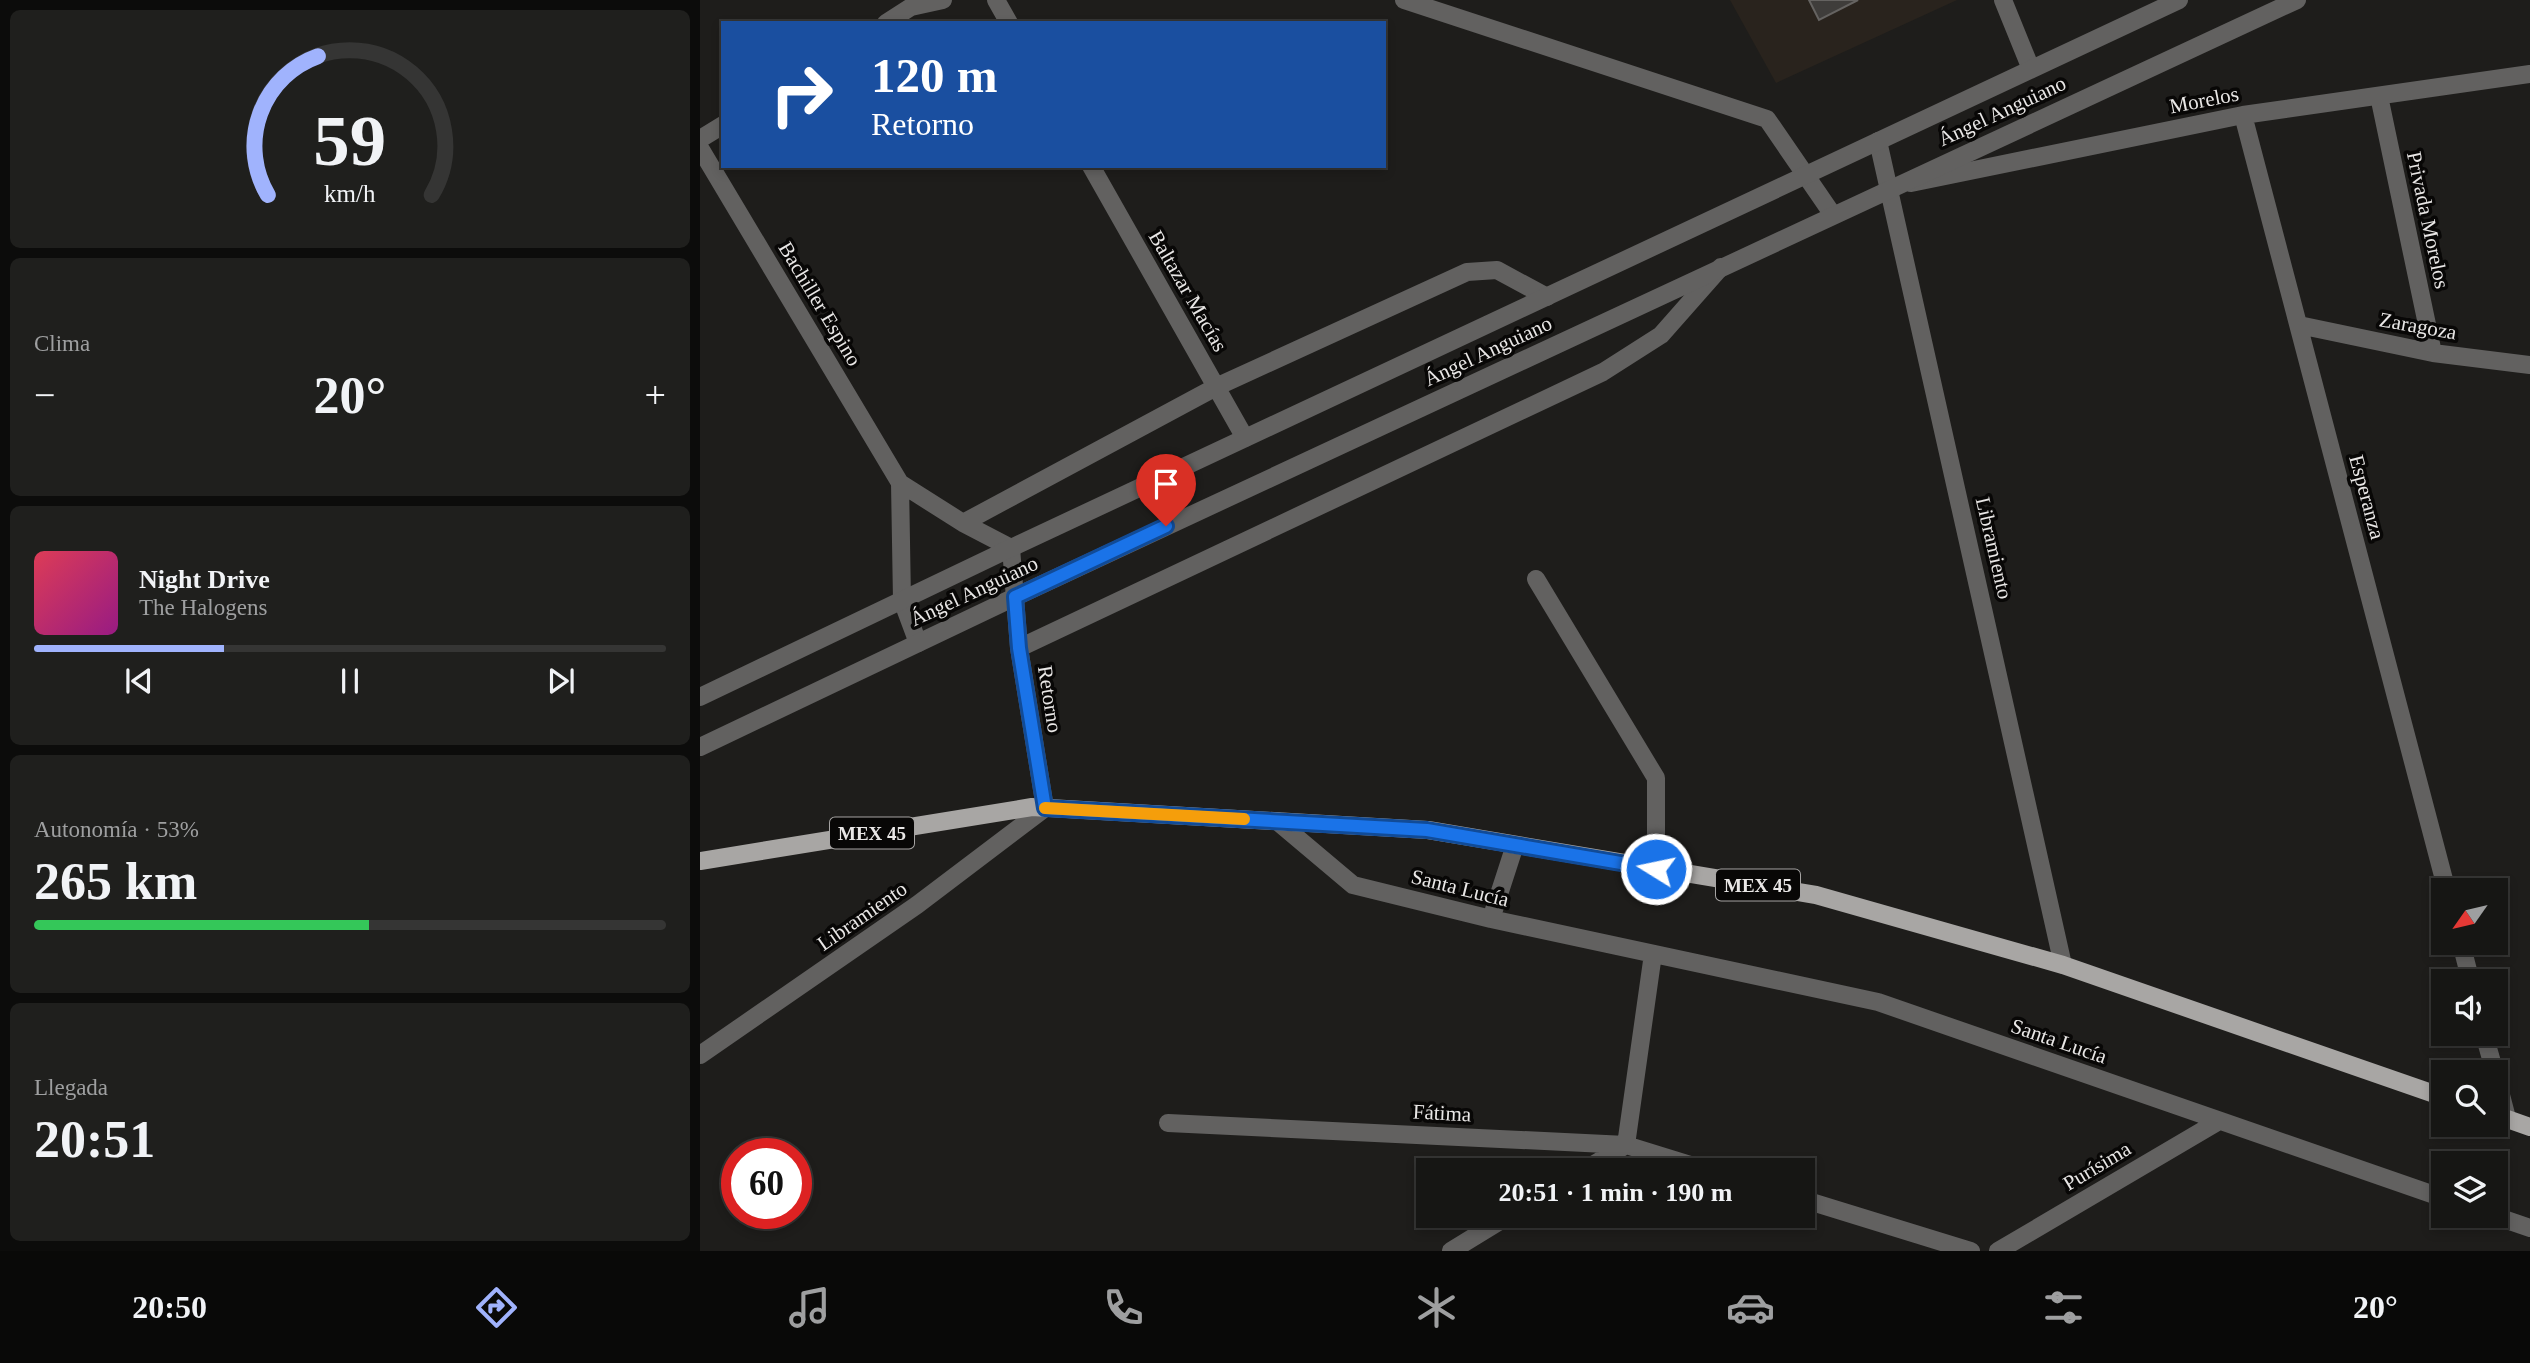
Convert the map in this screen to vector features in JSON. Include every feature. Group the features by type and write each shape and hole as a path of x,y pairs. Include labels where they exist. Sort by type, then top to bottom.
{"main road":[{"name":"MEX 45","path":"700,861 1018,809 1045,808 1427,830 1816,895 2063,965 2431,1093"},
{"path":"2508,1119 2530,1127"}],"street":[{"path":"889,21 911,7 943,0"},
{"path":"996,0 1008,21"},
{"path":"2003,0 2031,69"},
{"name":"Ángel Anguiano","path":"700,697 1011,548 2179,0"},
{"name":"Ángel Anguiano","path":"700,747 1015,597 2297,0"},
{"path":"1416,1 1767,119 1833,215"},
{"name":"Morelos","path":"1891,188 2243,115 2530,74"},
{"name":"Privada Morelos","path":"2379,96 2433,354"},
{"name":"Esperanza","path":"2243,115 2444,878"},
{"path":"700,139 721,126"},
{"name":"Libramiento","path":"1878,141 1891,188 2063,965"},
{"name":"Bachiller Espino","path":"700,148 900,483"},
{"name":"Baltazar Macías","path":"1092,168 1245,438"},
{"path":"1019,648 1603,372 1661,335 1721,267"},
{"path":"964,523 1216,387 1467,272 1497,270 1547,297"},
{"name":"Zaragoza","path":"2299,326 2433,354 2530,365"},
{"path":"900,483 964,523 1011,548"},
{"path":"900,483 901,600 918,643"},
{"name":"Retorno","path":"1011,548 1019,648 1045,808"},
{"path":"1536,579 1656,778 1656,869"},
{"name":"Libramiento","path":"700,1055 917,905 1045,808"},
{"name":"Santa Lucía","path":"1277,821 1353,885 1491,919 1878,1002 2431,1194"},
{"path":"1491,919 1515,845"},
{"path":"1604,1158 1626,1145 1653,954"},
{"name":"Purísima","path":"1998,1251 2219,1121"},
{"name":"Fátima","path":"1168,1123 1626,1145 1668,1158"},
{"path":"1815,1203 1971,1251"},
{"path":"2508,1222 2529,1232"},
{"path":"1451,1251 1488,1228"}],"shaded area":[{"path":"1730,0 1957,0 1776,83"}],"building":[{"path":"1809,0 1858,0 1819,20"}],"slow traffic":[{"path":"1045,808 1244,819"}],"route":[{"path":"1166,526 1015,597 1019,648 1045,808 1427,830 1656,869"}]}
